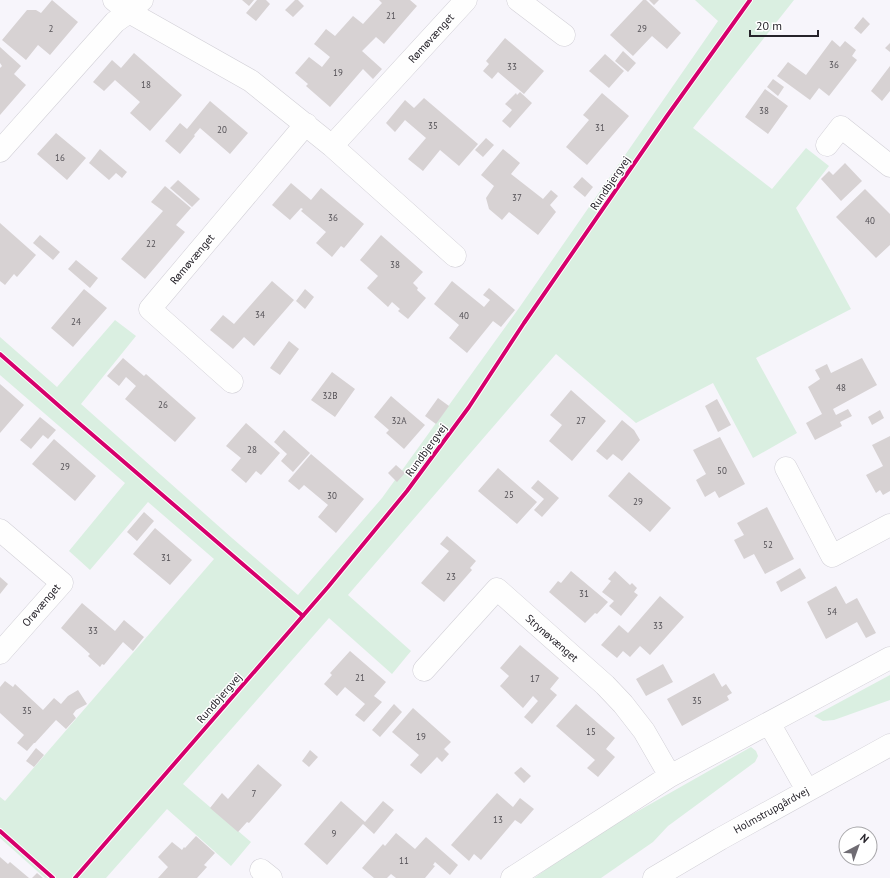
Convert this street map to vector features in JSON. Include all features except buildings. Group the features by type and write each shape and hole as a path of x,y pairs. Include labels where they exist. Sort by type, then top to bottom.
{"street":[{"name":"Rømøvænget","path":"332,146 466,0"},
{"path":"518,0 564,35"},
{"path":"0,151 115,22 128,4 251,81 332,146 455,256"},
{"name":"Rømøvænget","path":"232,382 150,309 306,124"},
{"path":"827,145 841,127 890,166"},
{"path":"786,468 832,556 890,525"},
{"name":"Orøvænget","path":"0,530 62,583 0,653"},
{"name":"Strynøvænget","path":"424,670 497,588 606,685 644,731 670,776"},
{"path":"512,878 670,776 890,658"},
{"path":"769,723 807,790"},
{"name":"Holmstrupgårdvej","path":"654,878 720,839 890,745"}],"green space":[{"path":"695,0 794,0 693,128 772,189 806,148 829,166 796,208 851,309 756,358 797,433 753,458 713,383 636,423 556,354 348,595 411,651 392,674 329,618 183,784 251,842 231,866 167,809 106,878 45,878 0,838 0,797 5,801 214,559 148,502 90,570 69,551 125,483 0,375 0,337 57,387 115,320 136,336 81,404 298,595 382,498 519,308 718,21"},
{"path":"890,675 890,700 834,720 823,721 814,716"},
{"path":"751,747 756,751 758,756 755,762 668,826 653,842 601,878 534,878 594,836"}],"cycle path":[{"name":"Rundbjergvej","path":"75,878 328,587 407,491 469,407 524,323 667,116 750,0"},
{"path":"0,354 303,616"},
{"path":"0,831 53,878"}]}
